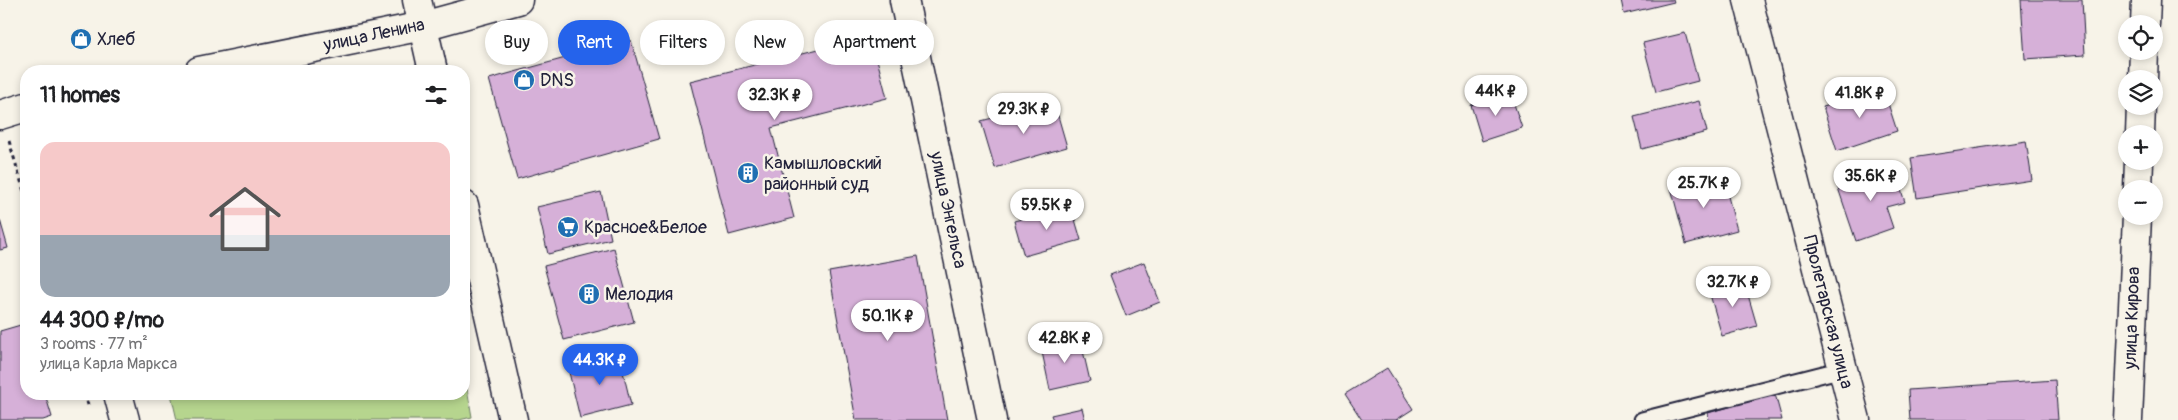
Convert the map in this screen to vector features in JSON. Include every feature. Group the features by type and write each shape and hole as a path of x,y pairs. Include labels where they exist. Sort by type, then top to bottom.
{"street":[{"name":"улица Ленина","path":"222,65 420,13 518,0"},
{"name":"улица Энгельса","path":"904,0 992,420"},
{"name":"Пролетарская улица","path":"1748,0 1856,420"},
{"path":"2145,15 2146,0"},
{"path":"420,13 432,65"},
{"name":"улица Кирова","path":"2128,420 2137,225"},
{"path":"470,230 513,420"},
{"path":"120,400 125,420"}],"lane":[{"path":"1642,420 1843,369"}],"path":[{"path":"9,112 20,168"}],"green space":[{"path":"172,400 469,400 472,417 459,420 177,420"}],"building":[{"path":"1621,0 1673,0 1674,2 1624,14"},
{"path":"2021,0 2082,0 2085,55 2025,59"},
{"path":"1685,33 1698,81 1656,92 1643,43"},
{"path":"630,40 659,139 517,179 489,79 540,65 548,65 548,63 558,60 558,65 630,65"},
{"name":"Камышловский районный суд","path":"814,50 814,65 878,65 887,98 771,128 794,218 729,235 690,81 754,65 804,65 804,53"},
{"path":"1883,88 1897,131 1837,151 1823,107"},
{"path":"1510,92 1522,128 1482,141 1471,105"},
{"path":"1699,101 1707,132 1642,149 1634,117"},
{"path":"1054,102 1067,147 995,168 981,121"},
{"path":"2026,141 2032,180 1917,198 1911,158"},
{"path":"1893,166 1905,202 1886,207 1893,228 1856,241 1837,185"},
{"path":"1722,174 1737,230 1686,244 1671,188"},
{"path":"601,192 611,239 548,254 537,207"},
{"path":"1071,206 1081,240 1024,256 1014,221"},
{"path":"0,220 8,248 0,250"},
{"name":"Мелодия","path":"614,248 634,322 564,340 544,266"},
{"path":"918,256 947,420 856,420 829,272"},
{"path":"1144,262 1160,302 1126,316 1110,275"},
{"path":"1744,281 1757,326 1722,336 1709,291"},
{"path":"20,325 20,400 47,400 52,417 43,420 0,420 0,331"},
{"path":"1080,338 1090,381 1050,390 1041,347"},
{"path":"619,355 631,405 580,418 568,368"},
{"path":"1387,368 1413,409 1396,420 1362,420 1345,394"},
{"path":"2055,380 2058,420 1910,420 1908,390"},
{"path":"1775,394 1782,420 1709,420 1708,413"},
{"path":"1082,408 1085,420 1053,420 1051,415"}],"place":[{"name":"Хлеб","path":"81,39"},
{"name":"DNS","path":"524,80"},
{"name":"Камышловский районный суд","path":"748,173"},
{"name":"Красное&Белое","path":"568,227"},
{"name":"Мелодия","path":"589,294"}]}
